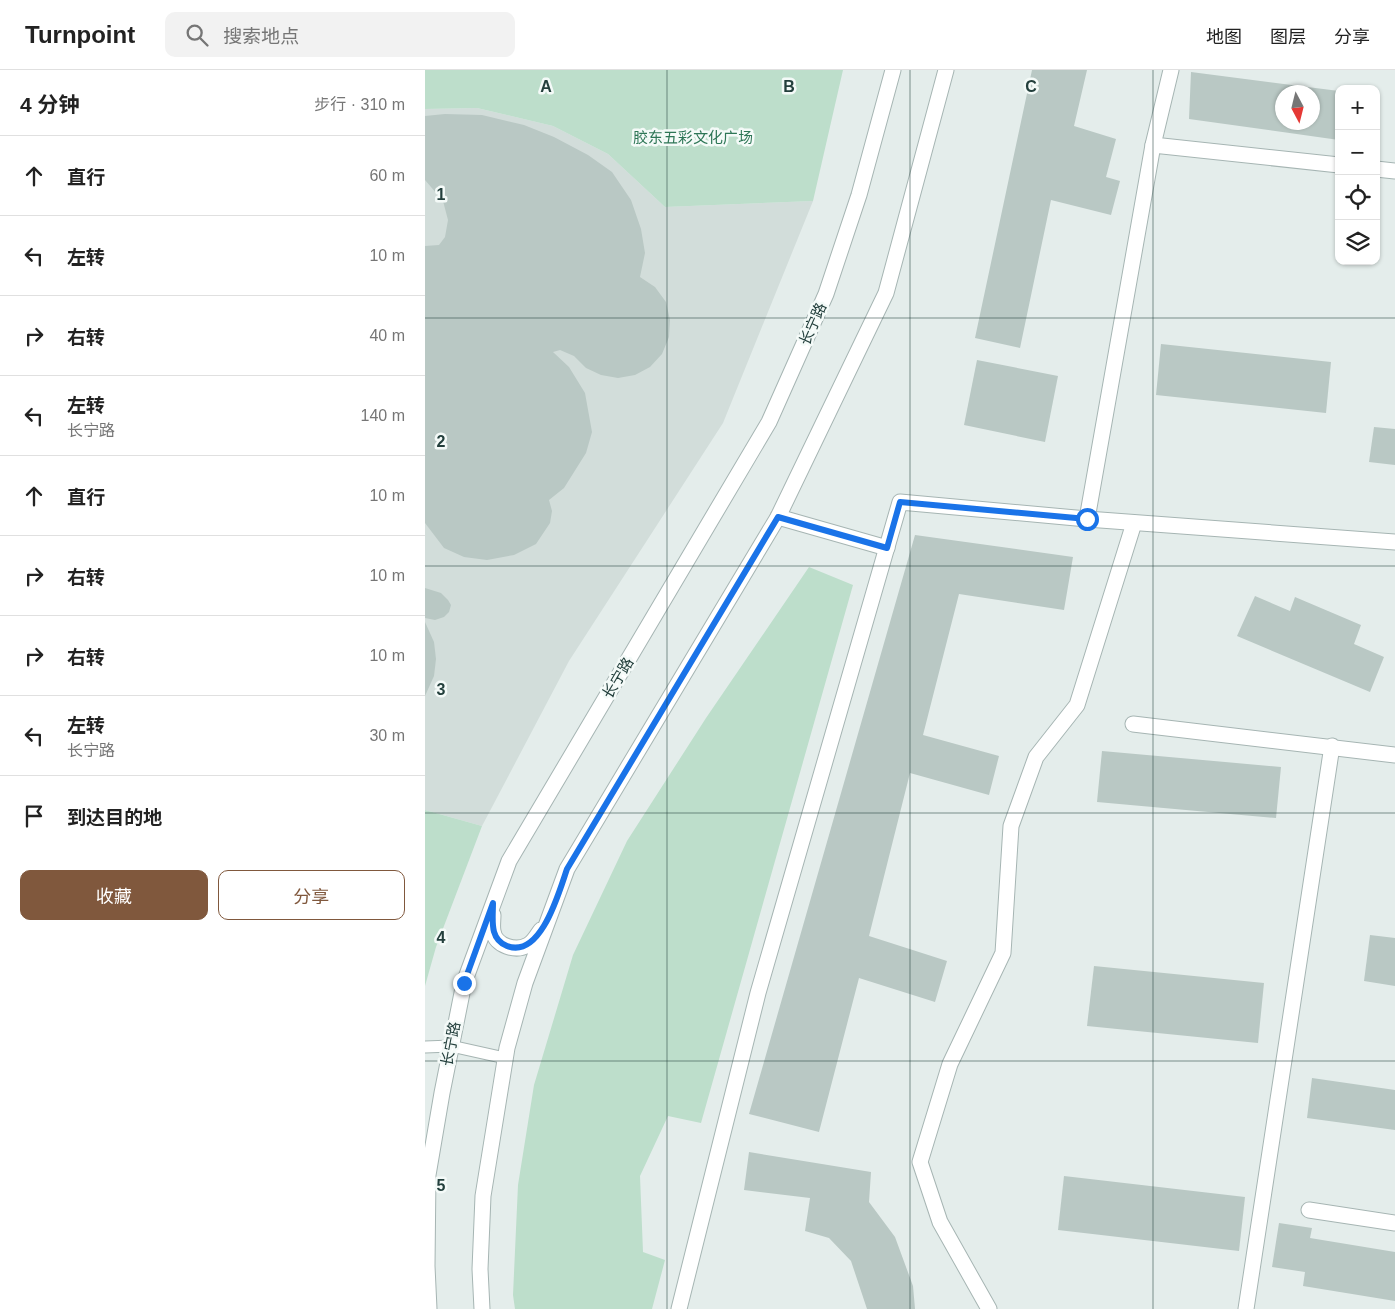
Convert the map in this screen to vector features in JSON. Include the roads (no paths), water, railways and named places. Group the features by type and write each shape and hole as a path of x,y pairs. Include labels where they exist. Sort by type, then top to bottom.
{"street":[{"name":"长宁路","path":"429,1309 427,1266 429,1176 451,1046 464,983 493,903 509,861 769,422 826,294 859,195 893,70"},
{"path":"482,1309 479,1269 483,1196 505,1058 525,983 567,869 778,517 886,293 946,70"},
{"path":"1087,519 1153,145 1171,70"},
{"path":"1153,145 1335,165"},
{"path":"1380,169 1395,171"},
{"path":"679,1309 758,993 900,502 1087,519 1395,542"},
{"path":"778,517 887,548"},
{"path":"989,1309 940,1222 920,1162 950,1064 1003,953 1011,826 1036,757 1077,705 1134,522"},
{"path":"1133,724 1332,746 1395,755"},
{"path":"1246,1309 1332,746"},
{"path":"493,903 493,932 497,939 509,947 519,948 528,945 535,939 551,914"},
{"path":"1309,1210 1395,1222"}],"lane":[{"path":"425,1047 451,1046 505,1058"}],"park label":[{"name":"胶东五彩文化广场","path":"693,138"}]}
